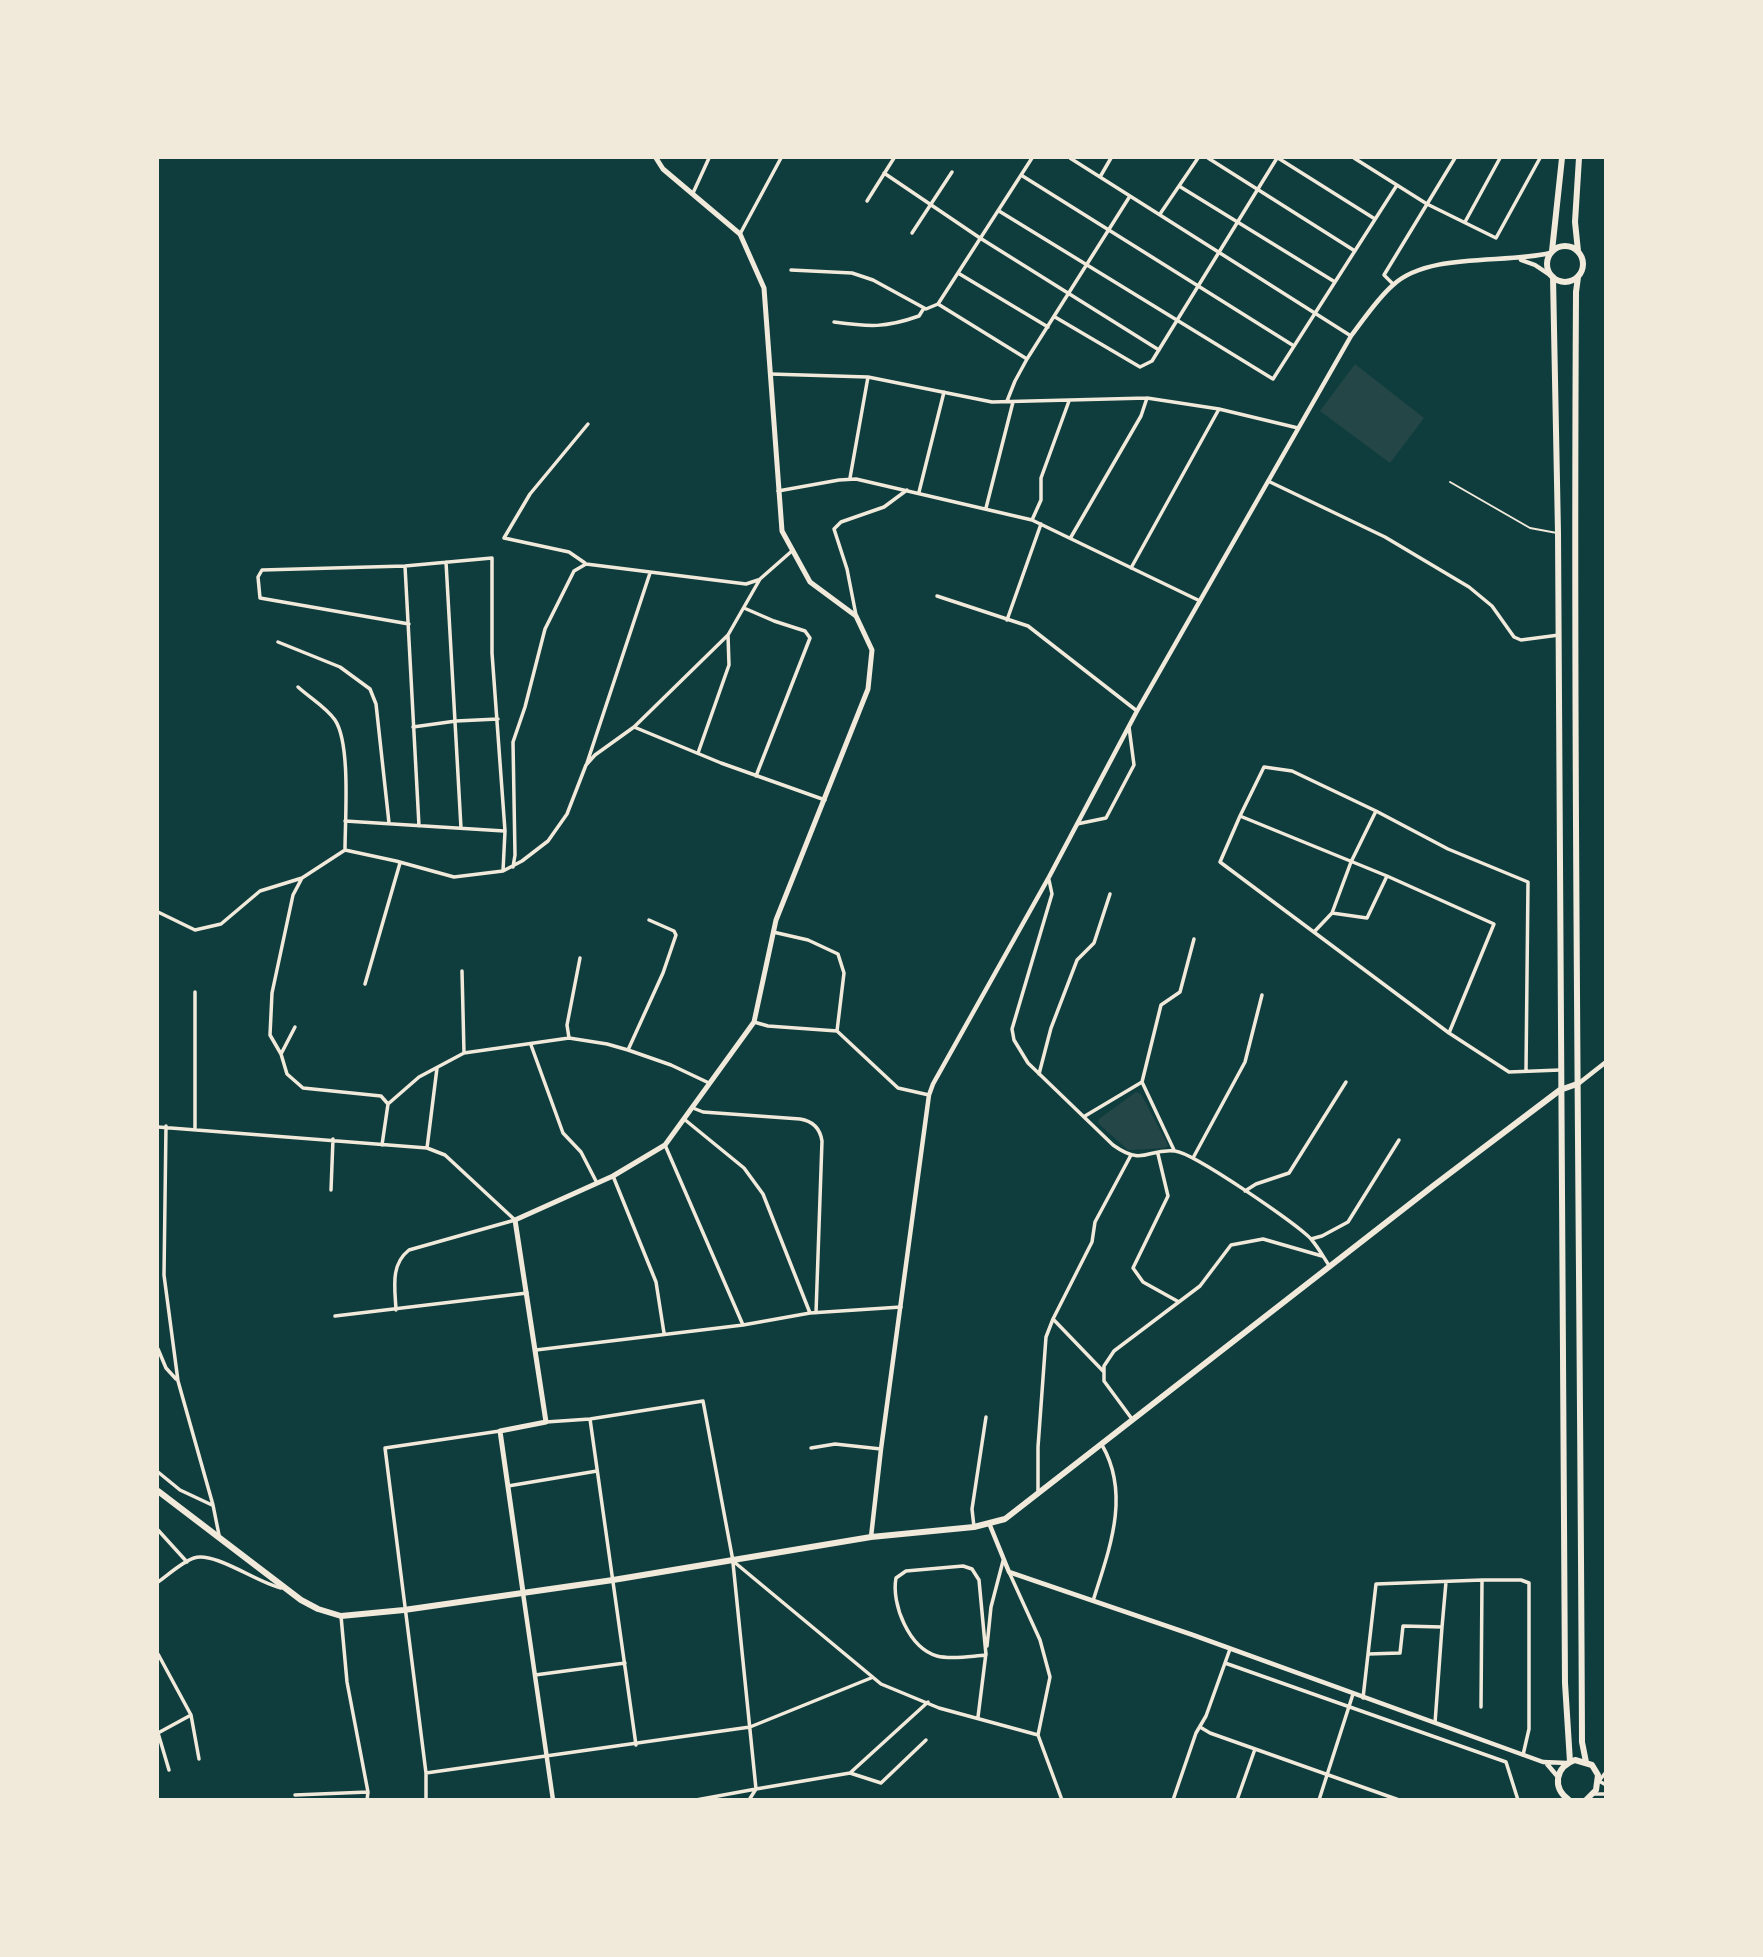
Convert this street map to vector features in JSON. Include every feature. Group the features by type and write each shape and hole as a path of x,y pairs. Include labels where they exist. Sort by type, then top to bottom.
{"main road":[{"path":"523,1592 500,1431 546,1422 515,1220 613,1177 665,1144 754,1022 776,920 868,689 872,650 856,616 810,582 782,531 764,288 740,234 663,169 656,158"},
{"path":"1562,158 1551,252 1547,264 1551,276 1558,533 1560,1090 1569,1763"},
{"path":"1580,158 1576,222 1578,251 1583,264 1578,277 1574,533 1582,1730 1586,1762 1595,1770 1602,1783 1589,1798"},
{"path":"1551,252 1565,246 1578,251"},
{"path":"1551,276 1565,282 1578,277"},
{"path":"158,1490 286,1589 318,1609 341,1616 404,1610 613,1580 871,1537 975,1527 1005,1520 1560,1090 1577,1084"},
{"path":"1567,1799 1559,1788 1558,1777 1561,1769 1569,1763 1586,1762"}],"street":[{"path":"692,193 709,158"},
{"path":"740,234 781,158"},
{"path":"867,201 894,158"},
{"path":"791,270 852,273 873,280 926,309 938,304 1032,158"},
{"path":"1070,158 1351,335"},
{"path":"1100,177 1111,158"},
{"path":"1160,215 1198,158"},
{"path":"1208,158 1355,251"},
{"path":"1055,317 1140,368 1152,361 1278,158 1375,219"},
{"path":"1353,158 1427,204 1496,238 1540,158"},
{"path":"1393,284 1384,275 1455,158"},
{"path":"1465,222 1500,158"},
{"path":"912,233 952,172"},
{"path":"884,173 980,238 1159,350"},
{"path":"1021,175 1294,346"},
{"path":"999,211 1273,379 1397,185"},
{"path":"1179,186 1335,282"},
{"path":"1007,402 1027,359 1130,196"},
{"path":"871,1537 929,1095 933,1084 1129,727 1351,335 1393,284 1411,274 1452,262 1517,259 1551,252"},
{"path":"1517,259 1535,265 1551,276"},
{"path":"958,273 1048,327"},
{"path":"938,304 1027,359"},
{"path":"834,322 866,327 890,326 919,316 924,308"},
{"path":"770,374 868,377 992,402 1147,398 1219,409 1298,428"},
{"path":"850,479 868,377"},
{"path":"919,492 944,392"},
{"path":"1071,538 1141,416 1147,398"},
{"path":"1031,520 1041,500 1041,478 1069,401"},
{"path":"986,508 1013,402"},
{"path":"1131,568 1219,409"},
{"path":"588,424 530,494 504,538 569,552 586,564 746,584 760,579"},
{"path":"778,491 850,479 986,508 1041,524 1200,601"},
{"path":"1268,481 1385,537 1469,587 1492,606 1514,637 1521,640 1559,635"},
{"path":"856,616 847,569 834,529 841,522 884,507 907,490"},
{"path":"1007,620 1041,524"},
{"path":"586,765 595,755 634,727 728,635 760,579 793,550"},
{"path":"409,624 260,598 258,577 262,570 405,566 492,558 492,653 505,831 503,871"},
{"path":"446,562 461,828"},
{"path":"513,867 513,742 545,629 574,570 586,564"},
{"path":"405,566 419,826"},
{"path":"158,912 195,930 221,924 260,891 302,878 345,850 454,877 503,871 522,861 548,841 567,814 650,573"},
{"path":"937,596 1028,626 1138,711"},
{"path":"744,608 805,631 810,638 756,776"},
{"path":"698,753 729,665 728,635"},
{"path":"278,642 340,667 370,689 376,704 389,823"},
{"path":"299,687 331,714 341,731 344,752 345,850"},
{"path":"413,727 498,719"},
{"path":"634,727 756,776 825,800"},
{"path":"1077,824 1106,818 1134,765 1129,727"},
{"path":"1526,1071 1528,882 1448,849 1292,771 1264,767 1220,862 1449,1033 1509,1072 1560,1070"},
{"path":"1314,933 1332,913 1351,862 1376,811"},
{"path":"1240,816 1387,876 1494,924 1449,1033"},
{"path":"345,821 505,831"},
{"path":"515,855 522,861"},
{"path":"365,984 400,863"},
{"path":"1332,913 1367,918 1387,876"},
{"path":"1049,877 1052,894 1012,1028 1014,1040 1028,1063 1086,1116 1113,1145 1131,1155 1175,1151 1193,1158 1311,1239 1330,1267"},
{"path":"302,878 293,895 272,993 270,1035 281,1054 287,1074 303,1088 382,1096 388,1104"},
{"path":"1039,1074 1051,1028 1077,960 1094,943 1110,894"},
{"path":"628,1050 663,972 676,935 674,931 649,920"},
{"path":"774,932 808,940 838,954 844,973 837,1031"},
{"path":"1175,1151 1142,1082 1161,1005 1180,992 1194,940"},
{"path":"569,1038 567,1025 580,958"},
{"path":"462,971 464,1054"},
{"path":"195,992 195,1129"},
{"path":"1193,1158 1245,1062 1262,995"},
{"path":"754,1022 768,1026 837,1031 898,1088 929,1095"},
{"path":"281,1054 295,1027"},
{"path":"382,1145 388,1104 419,1077 464,1054 569,1038 628,1050 671,1065 710,1084"},
{"path":"531,1045 563,1133 581,1152 597,1184"},
{"path":"1577,1084 1605,1062"},
{"path":"427,1148 437,1068"},
{"path":"1086,1116 1142,1082"},
{"path":"1244,1191 1289,1173 1346,1082"},
{"path":"693,1108 703,1112 807,1120 818,1128 822,1141 816,1313"},
{"path":"684,1119 744,1168 763,1194 810,1314"},
{"path":"166,1126 164,1275 178,1381 213,1505 219,1537"},
{"path":"158,1127 427,1148 445,1155 515,1220"},
{"path":"331,1190 332,1139"},
{"path":"1311,1239 1348,1222 1399,1140"},
{"path":"665,1144 743,1325"},
{"path":"1158,1154 1168,1196 1133,1268 1143,1282 1179,1302"},
{"path":"1038,1493 1038,1447 1046,1338 1092,1242 1095,1222 1131,1155"},
{"path":"613,1177 656,1282 664,1333"},
{"path":"396,1310 395,1269 398,1261 409,1250 515,1220"},
{"path":"1132,1419 1104,1381 1104,1366 1114,1351 1200,1286 1231,1245 1263,1239 1322,1256"},
{"path":"335,1316 527,1293"},
{"path":"536,1350 743,1325 816,1313 901,1307"},
{"path":"1053,1319 1104,1372"},
{"path":"158,1349 160,1359 178,1381"},
{"path":"546,1422 590,1419 703,1401 733,1561 756,1789 749,1800"},
{"path":"975,1527 972,1509 986,1417"},
{"path":"590,1419 636,1745"},
{"path":"426,1800 426,1773 385,1448 500,1431"},
{"path":"811,1448 835,1444 881,1449"},
{"path":"1093,1601 1112,1538 1116,1514 1117,1489 1110,1459 1101,1444"},
{"path":"508,1486 597,1471"},
{"path":"158,1472 180,1490 213,1505"},
{"path":"989,1523 1003,1561 1040,1640 1050,1678 1038,1735 1062,1800"},
{"path":"158,1530 187,1562"},
{"path":"158,1582 195,1557 216,1559 266,1584 286,1589"},
{"path":"733,1561 871,1678 939,1707 1038,1735"},
{"path":"978,1717 990,1607 1003,1561"},
{"path":"959,1566 968,1567 975,1572 980,1584 986,1655 939,1656 929,1653 916,1642 900,1614 895,1582 899,1575 906,1571 959,1566"},
{"path":"1009,1572 1543,1762 1569,1763"},
{"path":"1481,1707 1482,1580"},
{"path":"1363,1698 1376,1584 1521,1580 1529,1583 1529,1729 1523,1755"},
{"path":"1435,1723 1446,1582"},
{"path":"523,1592 553,1800"},
{"path":"341,1616 347,1682 368,1792 367,1800"},
{"path":"1368,1654 1400,1653 1403,1626 1442,1627"},
{"path":"1173,1800 1230,1649"},
{"path":"158,1654 191,1715 199,1759"},
{"path":"536,1675 625,1662"},
{"path":"1225,1662 1506,1762 1518,1800"},
{"path":"426,1773 548,1758 750,1727 871,1678"},
{"path":"1318,1800 1353,1694"},
{"path":"850,1773 928,1702"},
{"path":"169,1770 158,1733 191,1715"},
{"path":"1200,1727 1210,1733 1399,1800"},
{"path":"696,1800 850,1773 881,1783 926,1740"},
{"path":"1237,1800 1255,1749"},
{"path":"1543,1762 1558,1777"},
{"path":"1602,1783 1605,1772"},
{"path":"295,1795 368,1792"},
{"path":"1589,1798 1605,1794"}],"lane":[{"path":"1450,482 1530,528 1558,533"}],"shaded area":[{"path":"1355,364 1424,418 1390,463 1320,411"},
{"path":"1136,1092 1141,1094 1166,1141 1168,1146 1165,1148 1128,1150 1098,1123 1099,1119"}]}
